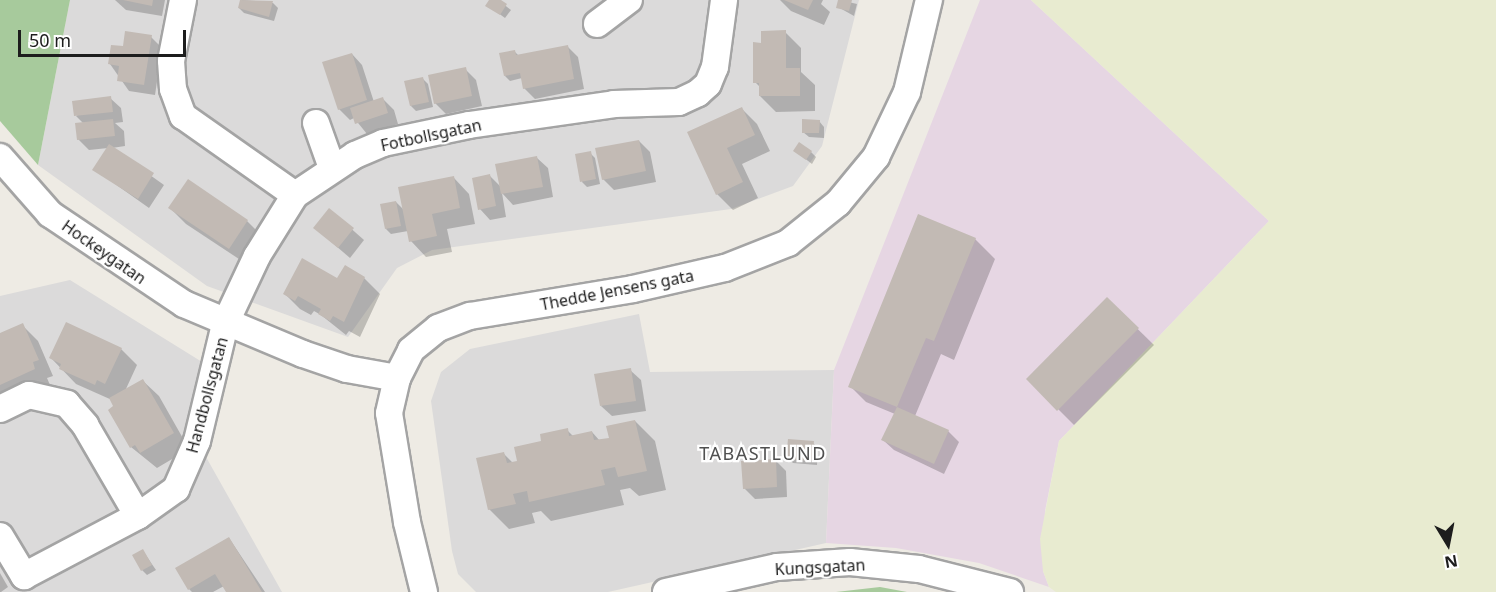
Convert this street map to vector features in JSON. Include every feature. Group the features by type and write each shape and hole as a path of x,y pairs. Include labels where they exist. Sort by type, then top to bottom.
{"street":[{"path":"183,0 171,61 173,89 183,116 295,195"},
{"path":"597,24 629,0"},
{"name":"Fotbollsgatan","path":"295,195 332,168 383,143 469,125 614,104 679,102 708,84 715,67 724,0"},
{"name":"Thedde Jensens gata","path":"424,592 389,413 397,378 411,350 438,328 470,316 633,290 725,268 788,243 838,203 876,157 907,92 929,0"},
{"path":"316,123 332,168"},
{"name":"Hockeygatan","path":"0,157 50,214 154,287 225,324"},
{"name":"Handbollsgatan","path":"0,536 24,576 138,516 176,489 188,466 225,324 257,256 295,195"},
{"name":"Handbollsgatan","path":"225,324 347,369 397,378"},
{"path":"0,409 28,395 67,404 85,425 138,516"},
{"name":"Kungsgatan","path":"666,592 777,567 850,562 919,569 1010,592"}],"shaded area":[{"path":"70,0 859,0 822,146 793,186 731,209 432,250 397,268 348,337 207,286 38,165"},
{"path":"980,0 1031,0 1269,221 1059,441 1045,511 1043,571 1049,587 979,563 896,548 826,543 834,370"},
{"path":"70,280 215,370 197,441 282,592 0,592 0,296"},
{"path":"639,314 650,372 834,370 826,543 608,592 476,592 458,574 452,551 431,401 441,372 470,349"}],"green space":[{"path":"0,0 70,0 38,165 0,121"},
{"path":"1031,0 1496,0 1496,592 1056,592 1049,587 1043,571 1040,539 1059,441 1269,221"},
{"path":"880,587 907,592 836,592"}],"building":[{"path":"123,0 153,0 152,6"},
{"path":"240,0 273,1 269,17 238,8"},
{"path":"489,0 501,0 507,4 500,15 485,6"},
{"path":"784,0 813,0 808,10"},
{"path":"838,0 852,0 849,11 836,8"},
{"path":"786,30 786,68 800,68 800,96 759,96 759,83 753,83 753,42 761,43 761,31"},
{"path":"125,31 152,35 144,85 117,81 119,66 108,64 111,45 123,46"},
{"path":"568,45 574,79 523,89 520,73 504,76 499,53 515,50 516,55"},
{"path":"352,53 367,100 338,110 322,62"},
{"path":"466,67 472,96 434,104 428,75"},
{"path":"423,77 429,102 410,106 404,81"},
{"path":"111,96 113,112 74,116 72,101"},
{"path":"383,97 388,113 355,124 350,108"},
{"path":"742,107 755,135 727,148 743,182 716,195 687,132"},
{"path":"113,119 115,136 77,140 75,123"},
{"path":"802,119 820,120 819,133 802,133"},
{"path":"639,140 646,171 602,180 595,148"},
{"path":"799,142 812,151 806,160 793,151"},
{"path":"109,144 154,173 138,199 92,170"},
{"path":"591,151 596,179 580,182 575,154"},
{"path":"537,156 543,187 501,194 495,164"},
{"path":"490,174 496,206 478,210 472,178"},
{"path":"454,176 460,208 432,214 437,236 409,242 398,187"},
{"path":"188,179 248,220 229,249 168,208"},
{"path":"396,201 401,226 385,229 380,204"},
{"path":"329,208 354,228 338,248 313,228"},
{"path":"918,214 976,238 934,341 926,338 897,407 848,387"},
{"path":"302,258 337,278 345,265 365,277 344,322 333,316 330,321 318,314 321,309 298,296 295,301 283,294"},
{"path":"1107,297 1139,328 1057,411 1026,379"},
{"path":"66,322 122,348 105,384 97,380 95,385 59,369 61,364 49,358"},
{"path":"23,323 39,360 33,362 35,369 0,385 0,333"},
{"path":"631,368 636,401 600,406 594,374"},
{"path":"143,379 174,433 140,453 135,445 130,448 108,410 113,406 109,398"},
{"path":"897,407 949,430 934,464 881,440"},
{"path":"635,420 647,471 618,477 615,467 601,470 605,485 529,502 527,491 513,494 516,504 488,510 476,458 504,452 507,463 517,461 514,447 541,441 540,434 568,428 569,436 592,431 594,440 609,438 606,426"},
{"path":"788,439 814,441 812,461 786,459"},
{"path":"776,459 777,487 743,489 741,461"},
{"path":"229,537 262,592 226,592 215,574 188,590 175,568"},
{"path":"143,549 152,565 141,571 132,555"}],"district":[{"name":"TABASTLUND","path":"763,453"}]}
